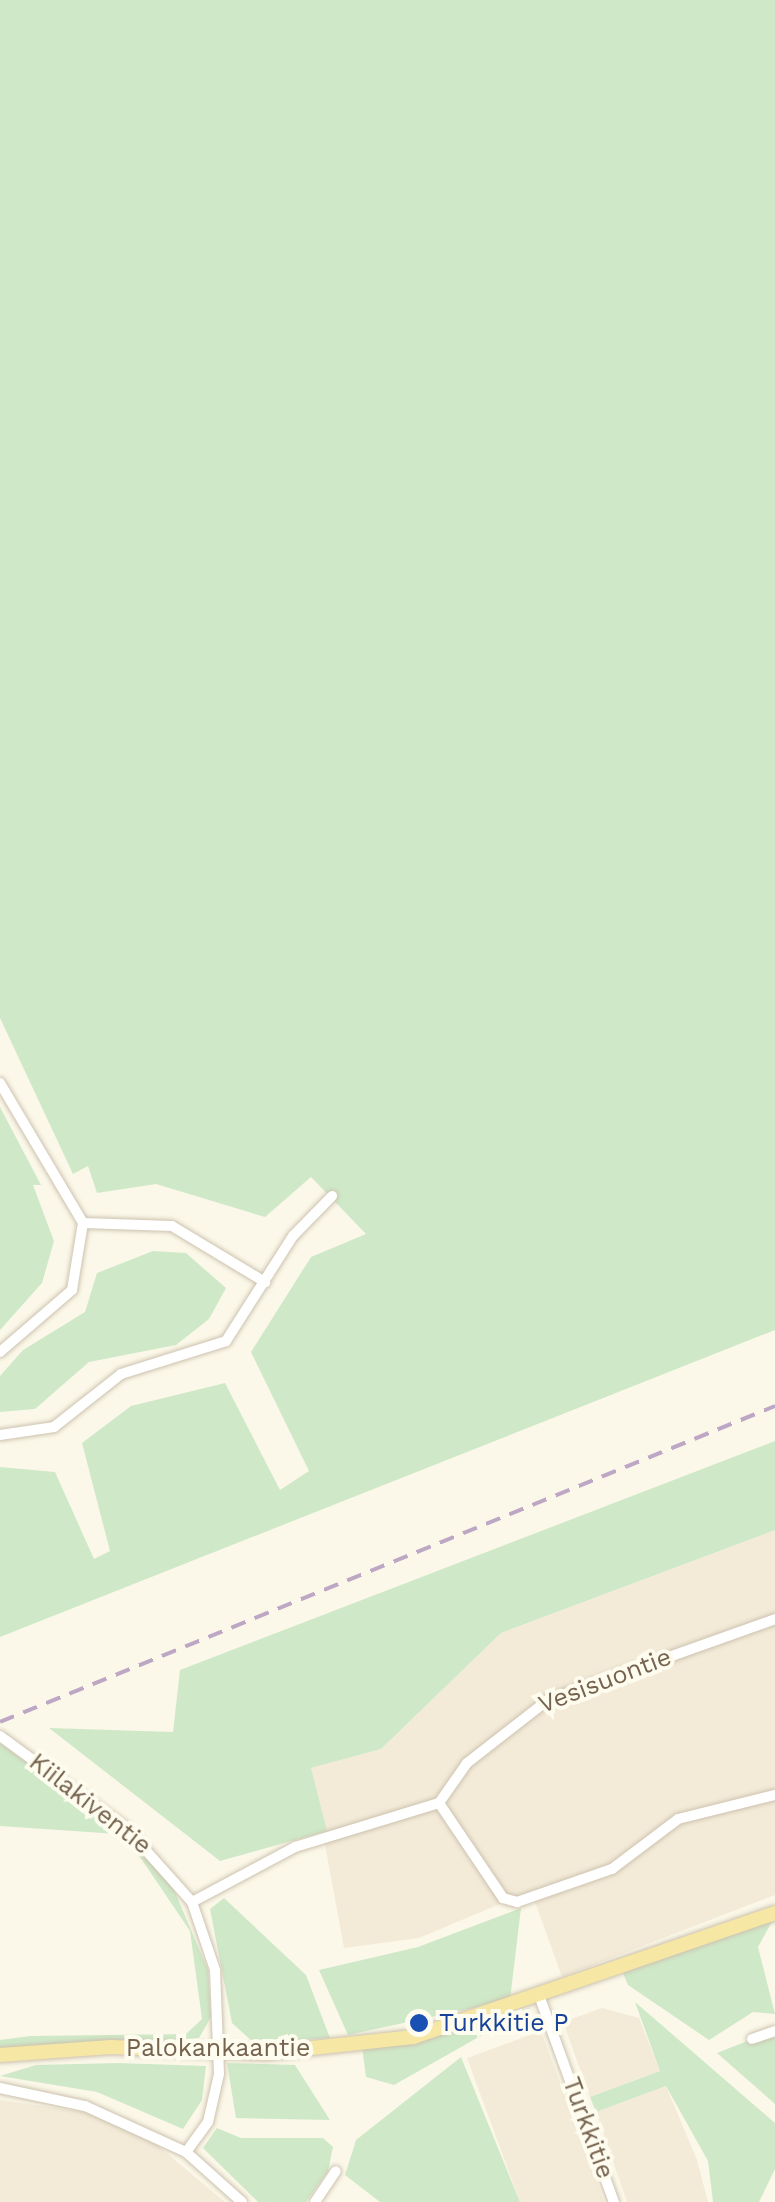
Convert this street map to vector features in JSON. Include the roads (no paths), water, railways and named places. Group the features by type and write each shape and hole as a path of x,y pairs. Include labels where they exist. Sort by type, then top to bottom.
{"main road":[{"name":"Palokankaantie","path":"0,2056 218,2049 266,2053 412,2037 540,1998 775,1913"}],"street":[{"path":"0,1082 83,1223 72,1290 0,1352"},
{"path":"0,1435 54,1427 121,1374 218,1346 332,1196"},
{"path":"83,1223 172,1226 264,1282"},
{"name":"Vesisuontie","path":"439,1803 450,1780 525,1712 775,1619"},
{"name":"Kiilakiventie","path":"0,1736 126,1826 192,1902 215,1970 218,2049 208,2122 186,2152"},
{"path":"192,1902 295,1848 439,1803 504,1898 516,1902 612,1869 678,1819 775,1795"},
{"name":"Turkkitie","path":"540,1998 614,2202"},
{"path":"752,2039 775,2031"},
{"path":"0,2088 86,2106 186,2152 242,2202"},
{"path":"315,2202 336,2171"}],"railway":[{"path":"0,1722 775,1406"}],"place":[{"name":"Turkkitie P","path":"419,2023"}]}
